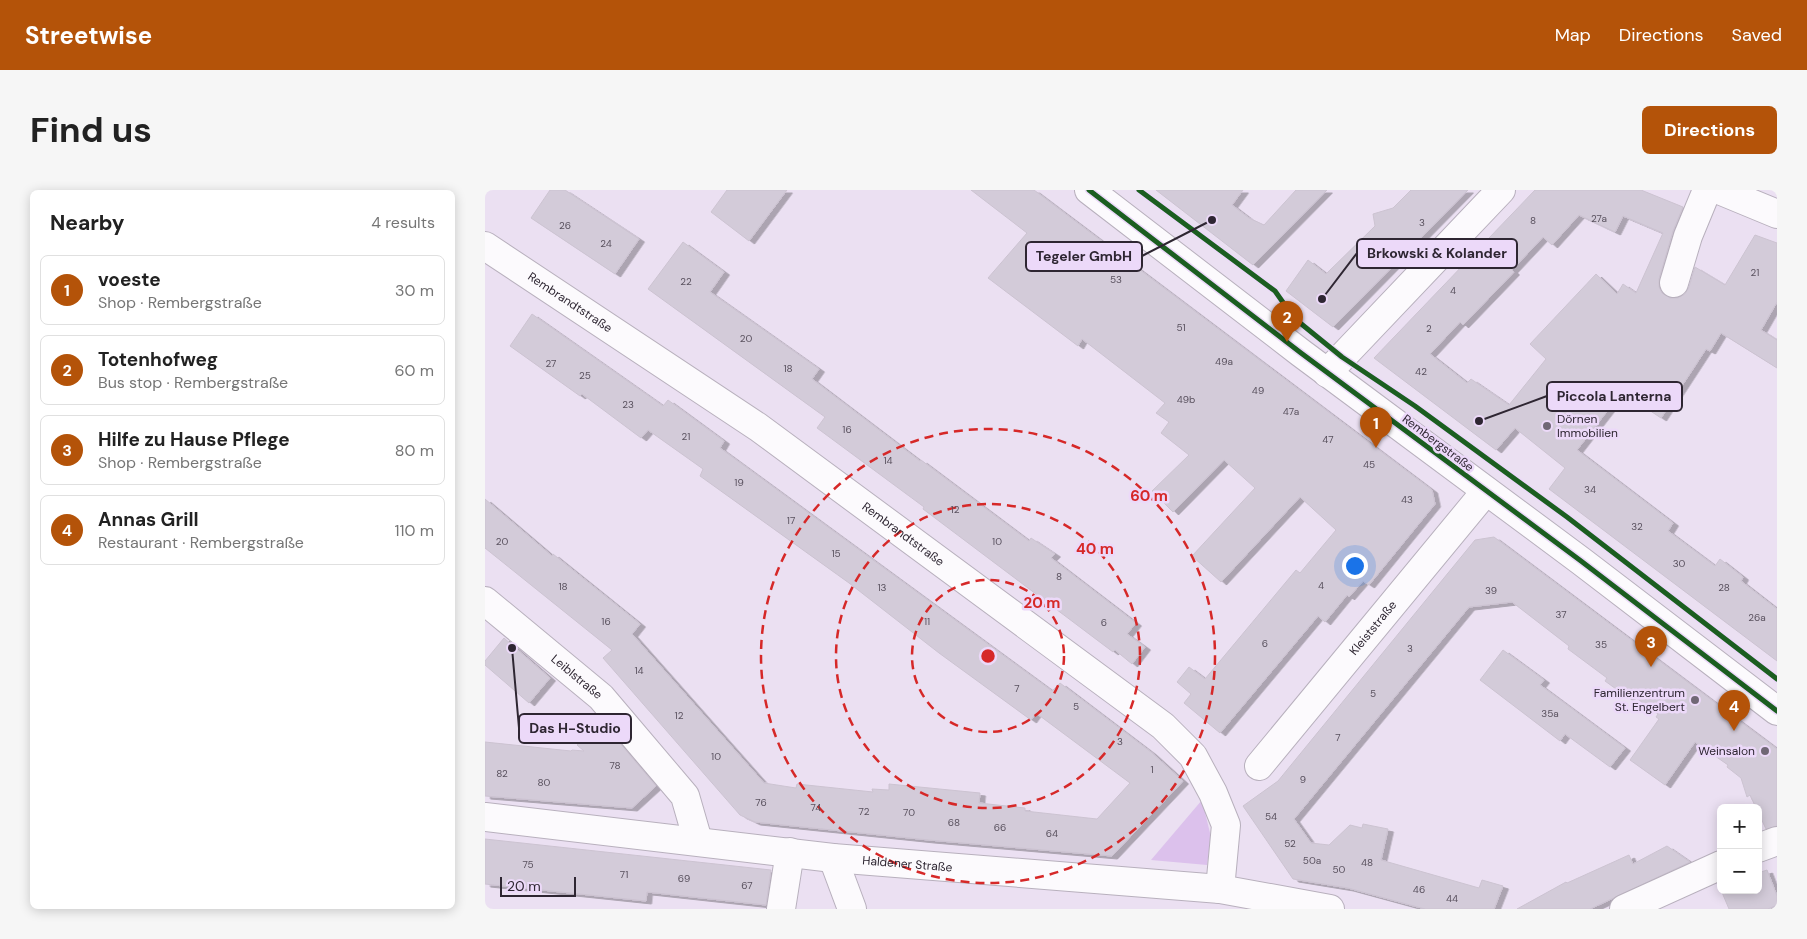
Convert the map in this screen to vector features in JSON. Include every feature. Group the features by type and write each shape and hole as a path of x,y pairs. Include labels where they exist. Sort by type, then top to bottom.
{"street":[{"name":"Rembergstraße","path":"1089,190 1327,372 1777,710"},
{"path":"1327,372 1501,190"},
{"path":"1674,283 1688,236 1707,190"},
{"path":"1719,190 1777,214"},
{"name":"Rembrandtstraße","path":"485,246 758,427 1163,726 1193,756 1213,793 1226,825 1220,890"},
{"name":"Kleiststraße","path":"1259,766 1486,491"},
{"name":"Leiblstraße","path":"485,601 601,696 685,796 698,841"},
{"name":"Haldener Straße","path":"485,817 833,858 1220,890 1331,909"},
{"path":"1762,847 1777,841"},
{"path":"781,909 790,852"},
{"path":"833,858 852,909"},
{"path":"1624,909 1717,867"}],"shaded area":[{"path":"1202,800 1211,837 1207,865 1151,860"}],"building":[{"path":"550,190 565,190 639,239 615,274 531,218"},
{"path":"727,190 787,190 749,241 711,212"},
{"path":"971,190 1034,190 1432,490 1435,504 1369,585 1363,581 1349,597 1347,595 1325,622 1318,616 1220,733 1184,703 1191,694 1177,682 1189,667 1205,679 1296,570 1300,573 1336,530 1300,497 1221,582 1192,556 1255,488 1224,460 1173,512 1152,491 1189,455 1161,433 1169,422 1156,413 1165,403 1082,339 1078,346 988,278 1027,233"},
{"path":"1156,190 1243,190 1232,205 1249,218 1264,225 1296,190 1327,190 1253,265"},
{"path":"1411,190 1468,190 1333,327 1286,291 1308,260 1326,274 1375,226 1373,214 1393,208"},
{"path":"1535,190 1641,190 1683,207 1673,231 1659,279 1659,287 1662,293 1670,298 1678,298 1685,294 1695,267 1725,285 1755,235 1777,243 1777,302 1761,330 1777,340 1777,368 1721,333 1710,351 1706,349 1661,418 1622,392 1577,450 1673,523 1668,531 1715,566 1720,559 1743,577 1741,581 1777,609 1777,661 1549,489 1565,468 1515,428 1496,450 1374,358","holes":["1579,215 1615,232 1623,216 1663,233 1636,293 1623,284 1617,294 1596,274 1530,344 1546,359 1509,405 1471,379 1467,383 1430,354 1460,322 1463,325 1514,272 1512,270 1543,237 1552,245"]},
{"path":"683,242 724,272 710,292 819,369 812,379 1029,541 1031,538 1055,554 1051,558 1136,623 1127,634 1145,647 1132,664 1115,650 1113,652 923,509 924,507 817,428 825,417 648,289"},
{"path":"532,314 663,406 668,400 724,441 720,448 1052,691 1060,683 1151,752 1183,781 1112,856 755,822 740,815 603,658 612,650 485,548 485,499 552,556 553,554 640,624 632,634 764,783 796,788 797,784 873,792 872,789 889,790 889,784 980,793 979,803 1025,808 1025,811 1097,819 1130,783 1036,713 1031,720 939,653 849,583 700,476 703,469 648,430 641,438 582,394 580,396 510,346"},
{"path":"1494,537 1777,749 1777,826 1766,829 1762,820 1762,804 1754,804 1750,795 1747,797 1741,778 1727,767 1728,765 1695,742 1665,785 1630,760 1659,719 1656,717 1658,714 1632,695 1627,697 1605,681 1607,678 1568,649 1569,646 1512,602 1469,607 1294,819 1311,843 1329,845 1350,825 1362,828 1363,824 1388,829 1381,860 1479,888 1482,880 1503,886 1494,909 1425,909 1348,888 1293,879 1243,806 1278,781 1475,540"},
{"path":"504,638 550,678 529,703 485,665 485,661"},
{"path":"1503,650 1544,680 1540,685 1625,748 1610,767 1565,734 1560,741 1480,680"},
{"path":"602,722 656,786 632,808 485,796 485,742 584,751 577,745"},
{"path":"485,839 771,870 766,905 647,892 646,901 485,884"},
{"path":"1667,846 1690,862 1590,909 1517,909 1566,882 1629,855 1633,864"},
{"path":"1767,870 1777,896 1777,905 1768,909 1729,909 1723,894 1762,894 1762,872"}],"cycle path":[{"path":"1089,190 1301,353 1581,561 1777,711"},
{"path":"1139,190 1275,291 1294,318 1342,357 1415,406 1567,517 1777,679"}],"place":[{"name":"Tegeler GmbH","path":"1212,220"},
{"name":"Brkowski & Kolander","path":"1322,299"},
{"name":"Totenhofweg","path":"1287,342"},
{"name":"Piccola Lanterna","path":"1479,421"},
{"name":"Dörnen Immobilien","path":"1547,426"},
{"name":"voeste","path":"1376,448"},
{"name":"Das H-Studio","path":"512,648"},
{"name":"Hilfe zu Hause Pflege","path":"1651,667"},
{"name":"Familienzentrum St. Engelbert","path":"1695,700"},
{"name":"Annas Grill","path":"1734,731"},
{"name":"Weinsalon","path":"1765,751"}]}
